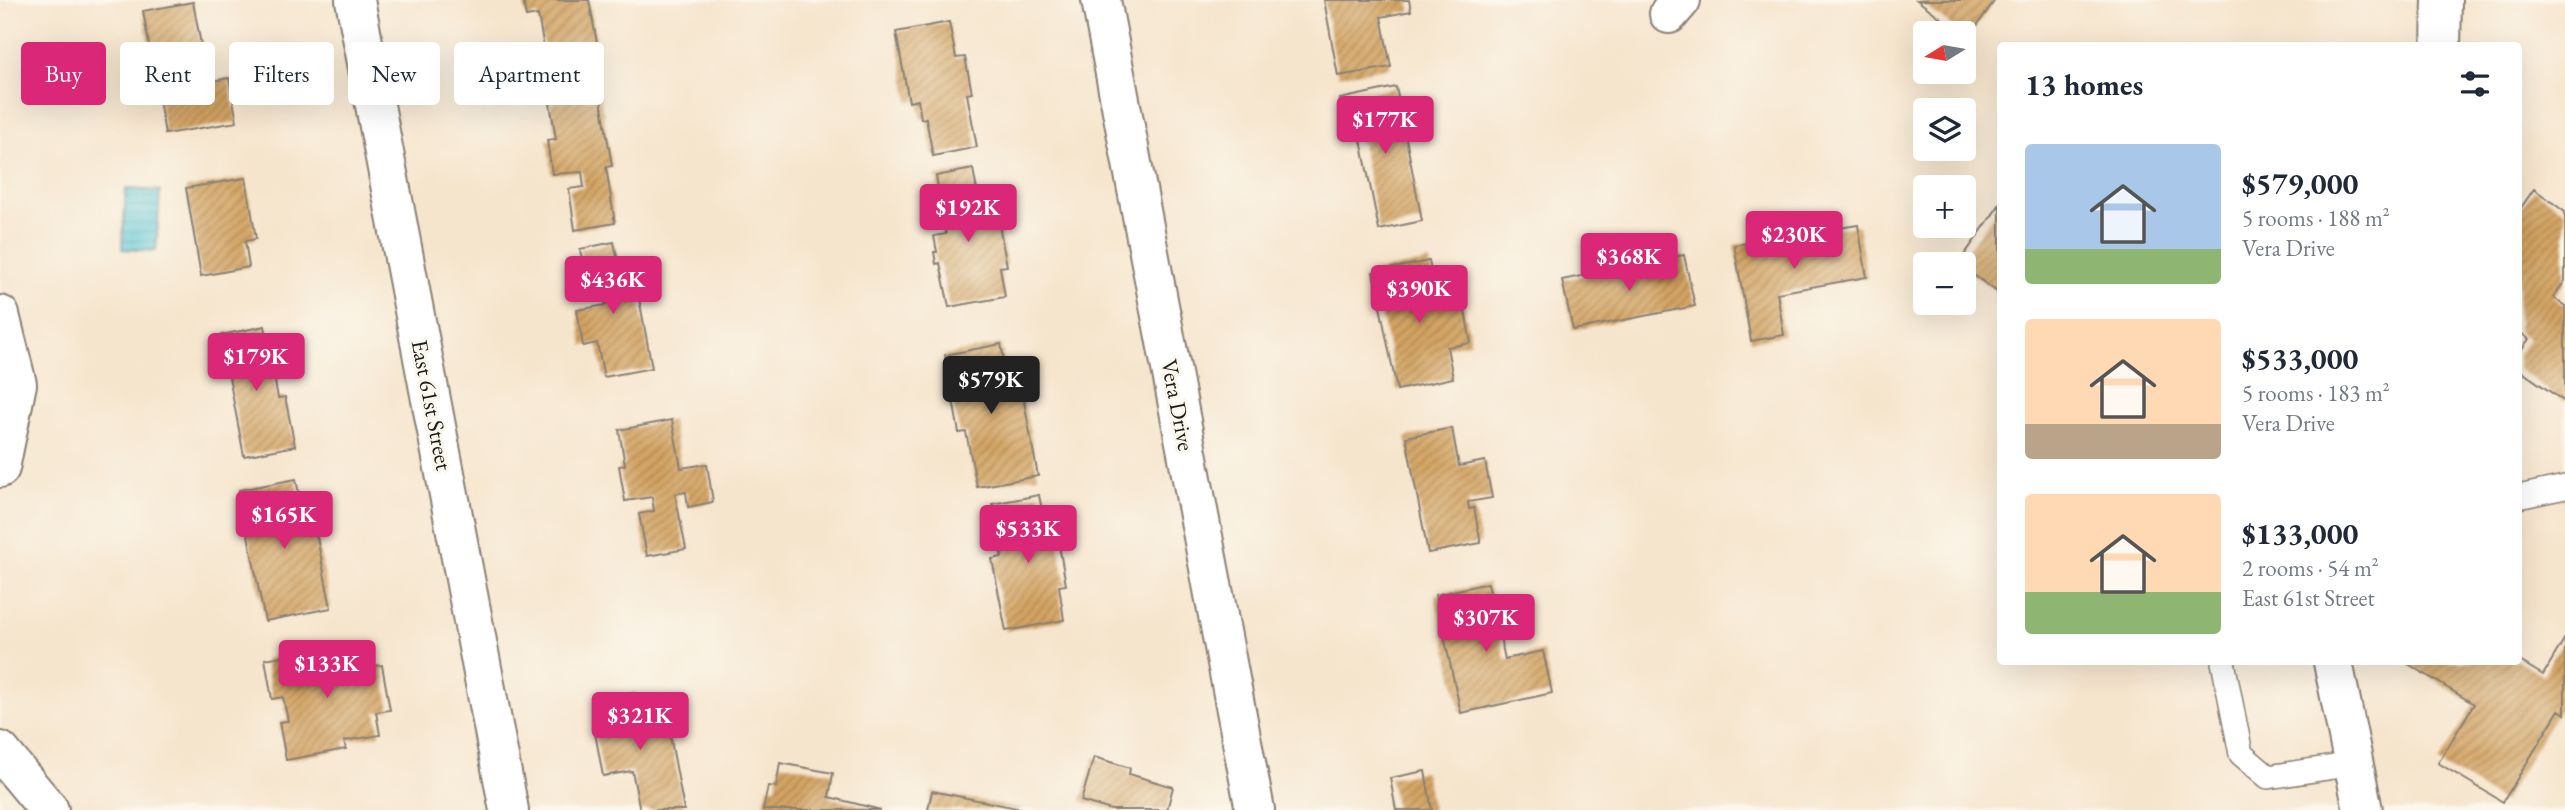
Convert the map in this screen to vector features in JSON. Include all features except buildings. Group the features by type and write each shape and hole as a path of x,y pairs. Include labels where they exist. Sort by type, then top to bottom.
{"street":[{"name":"East 61st Street","path":"355,0 509,810"},
{"name":"Vera Drive","path":"1101,0 1255,810"},
{"path":"2441,42 2442,0"},
{"path":"0,315 17,384 1,457"},
{"path":"2334,665 2363,810"},
{"path":"0,751 50,810"}],"lane":[{"path":"2522,496 2565,487"},
{"path":"2224,665 2241,754 2268,777 2354,764"}],"water":[{"path":"126,189 160,191 156,251 122,249"}]}
